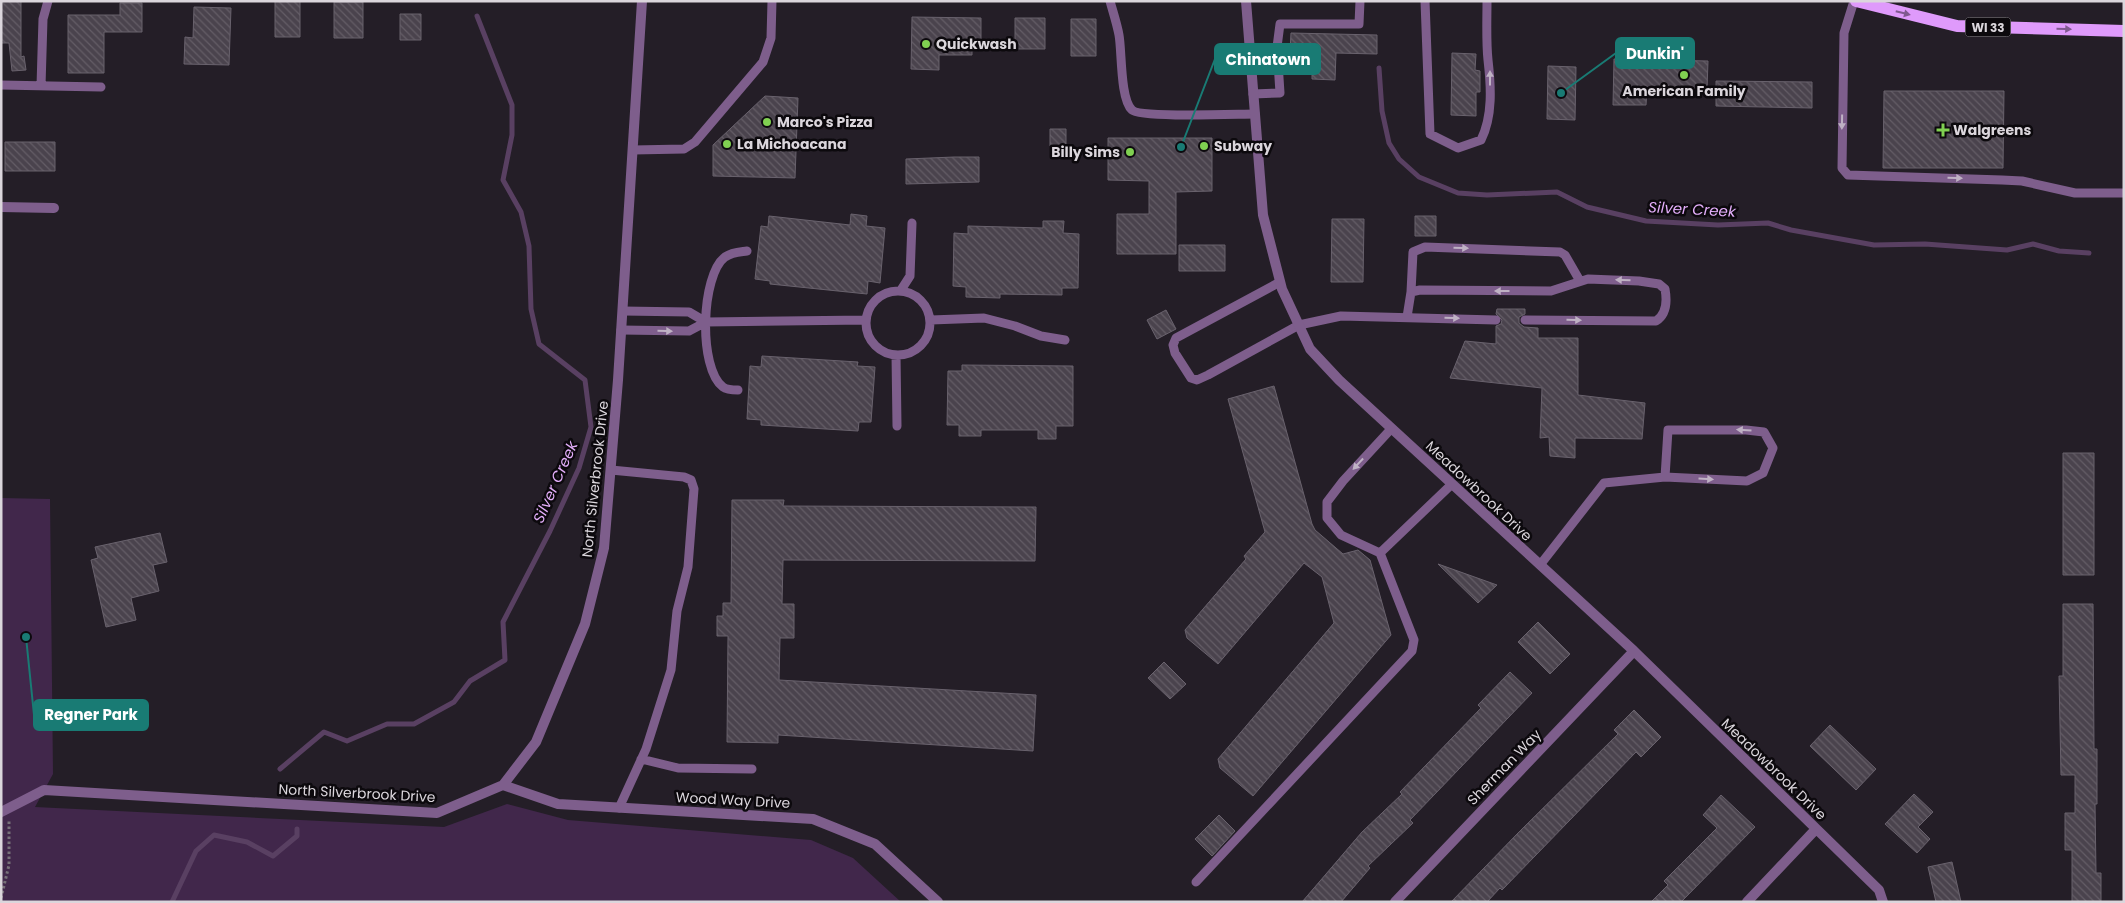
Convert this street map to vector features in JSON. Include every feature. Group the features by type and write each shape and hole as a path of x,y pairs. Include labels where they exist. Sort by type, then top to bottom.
{"main road":[{"name":"WI 33","path":"1855,1 1957,26 2124,31"}],"street":[{"name":"North Silverbrook Drive","path":"5,810 44,790 438,813 503,786 536,742 584,624 604,548 622,330 642,1"},
{"name":"Meadowbrook Drive","path":"1246,1 1263,215 1280,282 1310,349 1339,380 1391,429 1634,651 1816,830 1880,890 1883,902"},
{"path":"1,207 54,208"},
{"name":"Sherman Way","path":"1395,902 1634,651"},
{"name":"Wood Way Drive","path":"503,786 558,804 813,819 875,844 938,902"},
{"path":"1747,902 1816,830"}],"lane":[{"path":"41,86 43,18 48,1"},
{"path":"633,150 684,149 695,142 763,62 771,38 772,1"},
{"path":"1110,1 1119,34 1126,99 1132,110 1138,113 1157,114 1255,114"},
{"path":"1253,94 1280,93 1277,47 1280,24 1359,24 1360,1"},
{"path":"1425,1 1430,134 1458,148 1481,140 1488,126 1491,72 1488,60 1487,1"},
{"path":"1855,1 1844,33 1842,168 1848,175 2022,181 2075,193 2124,193"},
{"path":"1,85 101,86"},
{"path":"901,290 910,276 912,223"},
{"path":"1407,317 1411,292 1413,252 1425,247 1560,252 1566,255 1580,281"},
{"path":"738,390 724,387 718,381 706,344 706,322 708,292 718,267 724,257 747,251"},
{"path":"1411,292 1420,290 1550,291 1588,279 1639,281 1659,284 1665,289 1667,300 1663,313 1656,321 1525,320"},
{"path":"1280,282 1176,338 1173,345 1175,353 1191,378 1197,380 1299,325 1340,316 1496,320"},
{"path":"901,290 912,293 922,300 928,309 931,320 930,331 925,341 912,352 896,355 884,352 874,344 867,333 866,320 868,310 881,295 891,291 901,290"},
{"path":"623,311 689,312 706,322"},
{"path":"931,320 984,318 1041,336 1065,340"},
{"path":"622,330 689,331 706,322 866,320"},
{"path":"896,355 897,426"},
{"path":"1196,882 1412,650 1414,640 1380,553 1340,535 1327,518 1327,502 1343,481 1391,429"},
{"path":"1540,565 1604,483 1665,477 1747,481 1763,473 1773,448 1764,432 1746,430 1668,430 1665,477"},
{"path":"611,470 684,477 691,480 694,489 688,567 677,611 671,670 641,758 618,808"},
{"path":"1380,553 1452,484"},
{"path":"641,758 678,768 752,769"}],"path":[{"path":"1,898 9,865 5,810"}],"shaded area":[{"path":"1,498 50,499 53,774 35,807 444,827 507,804 568,820 811,840 853,858 901,902 1,902"}],"building":[{"path":"1,1 21,1 21,57 24,56 26,70 12,71 9,43 1,43"},
{"path":"275,1 300,1 300,37 275,37"},
{"path":"334,2 363,2 363,38 334,38"},
{"path":"120,3 142,3 142,32 104,32 104,73 68,73 68,15 120,15"},
{"path":"194,7 231,8 229,65 184,64 185,37 193,38"},
{"path":"400,14 421,14 421,40 400,40"},
{"path":"912,17 981,18 981,47 972,47 972,55 939,55 939,70 911,69"},
{"path":"1015,18 1045,18 1045,49 1015,49"},
{"path":"1071,19 1096,19 1096,56 1071,56"},
{"path":"1291,33 1377,35 1377,54 1336,53 1335,80 1312,79 1312,52 1290,52"},
{"path":"1452,53 1476,54 1475,70 1480,71 1480,92 1476,92 1476,116 1451,115"},
{"path":"1614,59 1708,61 1707,89 1647,89 1646,105 1613,105"},
{"path":"1548,66 1576,67 1575,120 1547,119"},
{"path":"1716,81 1812,82 1812,108 1716,106"},
{"name":"Walgreens","path":"1884,91 2004,91 2003,168 1883,168"},
{"name":"Marco's Pizza","path":"765,96 798,98 795,178 713,176 713,145"},
{"path":"1050,129 1066,129 1066,146 1050,146"},
{"path":"1108,138 1212,138 1212,191 1176,192 1176,254 1117,254 1117,214 1149,214 1149,181 1108,180"},
{"path":"5,142 55,142 55,171 5,171"},
{"path":"979,157 979,182 906,184 906,159"},
{"path":"851,214 867,216 866,226 885,228 880,283 868,281 867,294 770,284 770,281 755,279 761,226 768,227 769,216 850,225"},
{"path":"1415,216 1436,216 1436,236 1415,236"},
{"path":"1332,219 1364,219 1363,282 1331,282"},
{"path":"1043,221 1064,221 1063,233 1079,234 1078,288 1062,288 1062,295 1000,294 1000,298 966,297 966,287 953,286 954,233 968,234 968,226 1043,228"},
{"path":"1179,245 1225,245 1225,271 1179,271"},
{"path":"1497,309 1525,309 1525,314 1519,317 1519,323 1524,327 1538,328 1538,338 1578,338 1578,395 1645,403 1642,439 1575,438 1575,458 1550,456 1549,437 1540,438 1542,388 1450,378 1465,341 1496,344 1496,326 1501,324 1502,320 1496,314"},
{"path":"1166,310 1176,329 1157,339 1147,320"},
{"path":"762,356 858,362 857,366 875,367 871,422 859,422 858,431 761,425 761,420 747,419 750,366 761,367"},
{"path":"962,365 1073,366 1073,426 1056,426 1056,439 1038,439 1038,430 981,430 981,436 959,436 959,425 947,425 948,371 962,371"},
{"path":"1274,386 1312,524 1315,530 1343,554 1358,550 1370,560 1391,635 1253,796 1220,768 1218,759 1334,623 1322,577 1304,563 1218,664 1187,638 1185,630 1246,559 1244,556 1265,532 1228,399"},
{"path":"2063,453 2094,453 2094,575 2063,575"},
{"path":"732,500 784,500 783,506 1036,507 1035,561 783,560 782,604 794,604 794,638 780,638 779,680 1036,695 1033,751 778,735 778,743 727,742 728,636 717,636 717,616 723,616 723,603 731,603"},
{"path":"160,533 167,562 153,565 159,591 131,598 136,620 106,627 91,560 98,558 95,547"},
{"path":"1438,564 1497,585 1478,603"},
{"path":"2063,604 2093,604 2094,749 2097,749 2097,804 2095,804 2096,873 2101,873 2101,902 2072,902 2072,850 2065,850 2065,813 2075,813 2075,775 2061,775 2059,676 2063,676"},
{"path":"1538,622 1570,654 1550,674 1518,642"},
{"path":"1164,662 1186,684 1170,699 1148,678"},
{"path":"1510,672 1532,693 1410,820 1413,823 1368,866 1370,868 1341,902 1302,902 1362,832 1402,794 1400,792 1481,708 1478,705"},
{"path":"1634,710 1661,737 1641,757 1636,752 1502,890 1500,888 1487,902 1451,902 1618,734 1614,730"},
{"path":"1830,725 1876,769 1856,790 1810,746"},
{"path":"1914,794 1933,812 1918,827 1930,839 1917,853 1885,824"},
{"path":"1721,795 1755,827 1681,902 1651,902 1668,885 1664,881 1717,828 1703,815"},
{"path":"1219,815 1235,831 1212,856 1195,839"},
{"path":"1952,862 1961,902 1936,902 1928,867"}],"waterway":[{"name":"Silver Creek","path":"280,769 324,732 347,741 387,724 414,724 454,702 470,681 505,660 503,622 550,531 579,468 591,427 585,380 539,344 531,309 529,246 521,212 503,180 512,135 512,105 477,16"},
{"name":"Silver Creek","path":"1379,68 1382,111 1389,143 1399,159 1419,177 1458,193 1487,195 1557,192 1587,207 1646,221 1718,225 1768,223 1791,230 1874,245 1925,244 2007,250 2033,244 2059,251 2089,253"},
{"name":"Silver Creek","path":"172,902 196,851 214,835 247,842 273,856 297,836 297,829"}],"place":[{"name":"Quickwash","path":"926,44"},
{"name":"American Family","path":"1684,75"},
{"name":"Dunkin'","path":"1561,93"},
{"name":"Marco's Pizza","path":"767,122"},
{"name":"Walgreens","path":"1943,130"},
{"name":"La Michoacana","path":"727,144"},
{"name":"Subway","path":"1204,146"},
{"name":"Chinatown","path":"1181,147"},
{"name":"Billy Sims","path":"1130,152"},
{"name":"Regner Park","path":"26,637"}]}
